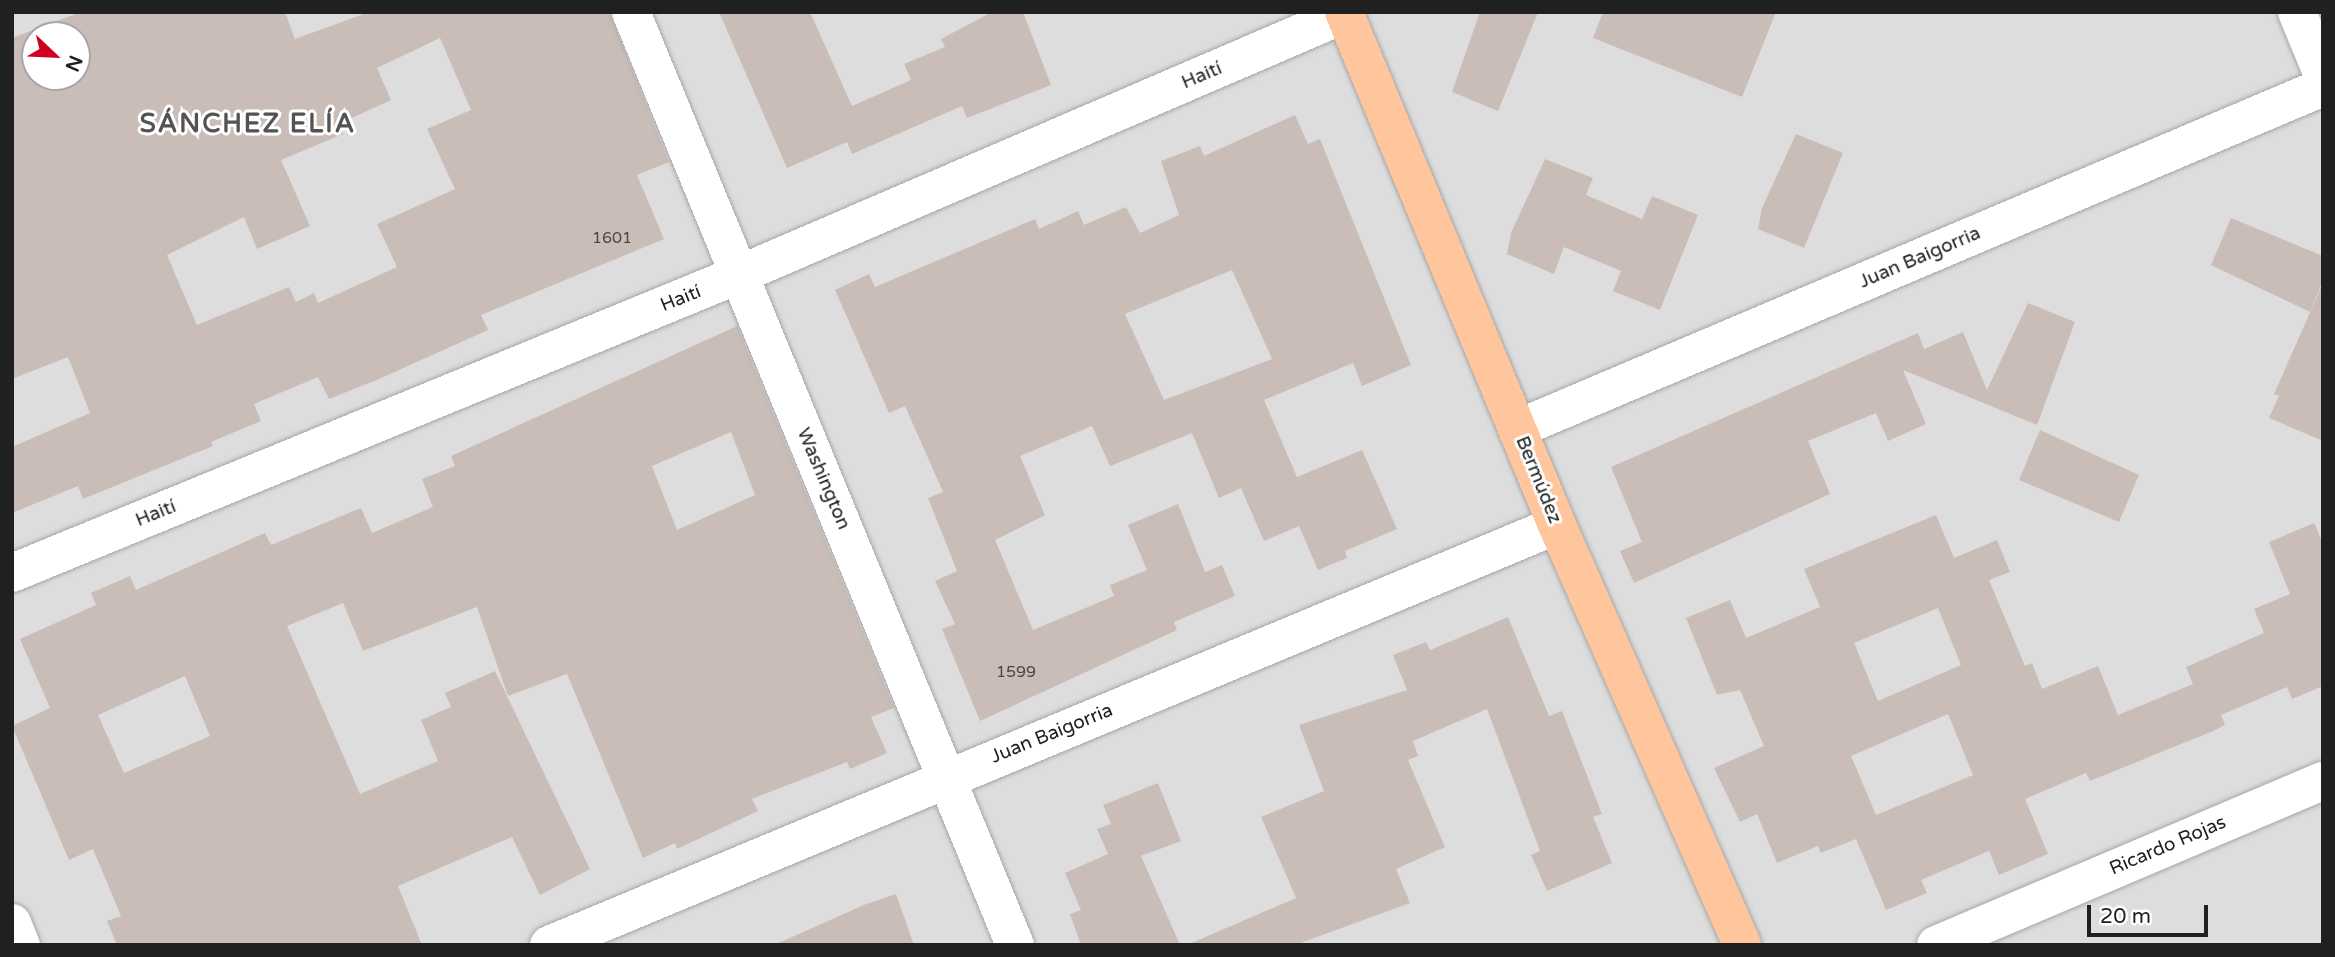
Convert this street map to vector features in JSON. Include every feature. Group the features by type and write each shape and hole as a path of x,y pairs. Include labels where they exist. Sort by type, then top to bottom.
{"main road":[{"name":"Bermúdez","path":"1345,13 1557,525 1742,945"}],"street":[{"name":"Washington","path":"631,12 1015,945"},
{"path":"2297,12 2323,75"},
{"name":"Haití","path":"12,573 738,275 1345,13"},
{"name":"Juan Baigorria","path":"1517,429 2323,87"},
{"name":"Juan Baigorria","path":"548,945 1557,525"},
{"name":"Ricardo Rojas","path":"1936,945 2323,780"},
{"path":"12,923 22,945"}],"shaded area":[{"path":"12,12 2297,12 2323,75 2323,945 12,945"}],"building":[{"path":"81,12 285,12 295,39 369,12 609,12 669,162 637,175 664,239 481,315 488,330 379,379 329,399 318,377 254,404 261,421 211,442 213,446 83,499 78,486 12,513 12,447 90,413 68,357 12,379 12,38 21,35 21,91 91,91 91,21 57,21","holes":["440,38 471,110 427,129 455,189 377,224 397,267 318,303 314,293 296,302 289,287 197,325 167,255 244,217 257,249 310,226 281,160 343,134 339,124 391,100 377,68"]},
{"path":"719,12 810,12 852,106 911,80 904,64 945,47 941,39 992,12 1023,12 1051,85 967,118 962,106 852,154 847,142 787,168"},
{"path":"1480,12 1538,12 1498,111 1452,92"},
{"path":"1603,12 1776,12 1742,97 1593,38"},
{"path":"1295,115 1308,144 1320,139 1411,365 1362,386 1353,363 1264,400 1297,477 1362,450 1397,529 1345,551 1347,558 1318,570 1299,526 1264,541 1241,488 1219,498 1192,433 1110,466 1092,426 1020,456 1045,515 995,540 1033,630 1114,596 1110,585 1147,570 1128,525 1178,504 1205,572 1222,565 1235,596 1174,622 1177,630 980,721 942,629 955,624 935,581 957,571 928,498 943,492 905,406 889,413 835,290 869,274 875,287 1035,219 1039,229 1078,211 1084,225 1126,207 1140,233 1179,215 1161,161 1200,146 1204,156","holes":["1232,270 1272,359 1164,400 1125,314"]},
{"path":"1796,134 1843,153 1804,248 1758,229 1762,208"},
{"path":"1545,159 1593,178 1586,195 1642,219 1652,196 1698,215 1660,310 1613,291 1621,271 1564,247 1554,274 1507,254 1511,233"},
{"path":"2231,218 2323,256 2323,280 2310,312 2211,265"},
{"path":"2323,283 2323,441 2269,418 2279,396 2274,394"},
{"path":"2028,303 2075,322 2037,425 1903,370 1926,424 1888,441 1876,413 1808,441 1830,494 1634,583 1620,551 1642,542 1611,467 1918,333 1924,349 1963,332 1987,390"},
{"path":"737,326 894,708 871,717 887,753 850,769 847,762 752,799 758,811 677,849 675,843 643,858 567,674 508,696 477,607 363,651 343,603 287,626 360,794 438,761 421,720 451,707 445,693 495,671 590,869 540,895 512,837 398,886 422,945 117,945 107,921 121,916 93,849 69,860 12,726 50,708 20,639 96,605 91,593 130,576 136,590 265,533 271,545 361,508 372,533 433,507 422,479 455,466 451,456","holes":["731,432 755,495 677,530 652,466","185,676 210,736 124,773 98,715"]},
{"path":"2040,430 2139,475 2119,522 2019,480"},
{"path":"1936,515 1954,558 1997,540 2010,572 1989,580 2025,666 2032,663 2042,689 2098,666 2118,715 2193,684 2186,667 2264,633 2254,609 2290,594 2269,542 2314,523 2323,543 2323,686 2292,699 2287,687 2221,715 2225,725 2213,731 2090,781 2086,773 2025,799 2048,854 1999,875 1989,851 1921,880 1927,893 1886,910 1856,839 1821,853 1818,846 1777,863 1757,814 1740,822 1714,768 1764,746 1740,690 1717,695 1686,618 1730,600 1746,638 1820,607 1804,569","holes":["1938,608 1961,665 1878,701 1854,643","1948,714 1973,775 1876,815 1851,756"]},
{"path":"1508,617 1549,716 1562,711 1602,814 1593,817 1612,863 1547,891 1531,855 1540,851 1487,709 1413,741 1418,756 1408,760 1445,847 1396,869 1410,903 1295,945 1187,945 1296,898 1261,817 1324,791 1299,725 1407,690 1393,655 1426,642 1430,650"},
{"path":"1158,783 1181,841 1141,856 1180,945 1081,945 1070,914 1081,910 1065,873 1108,854 1097,829 1111,824 1103,805"},
{"path":"896,894 914,945 774,945 864,905"}],"district":[{"name":"SÁNCHEZ ELÍA","path":"248,124"}]}
